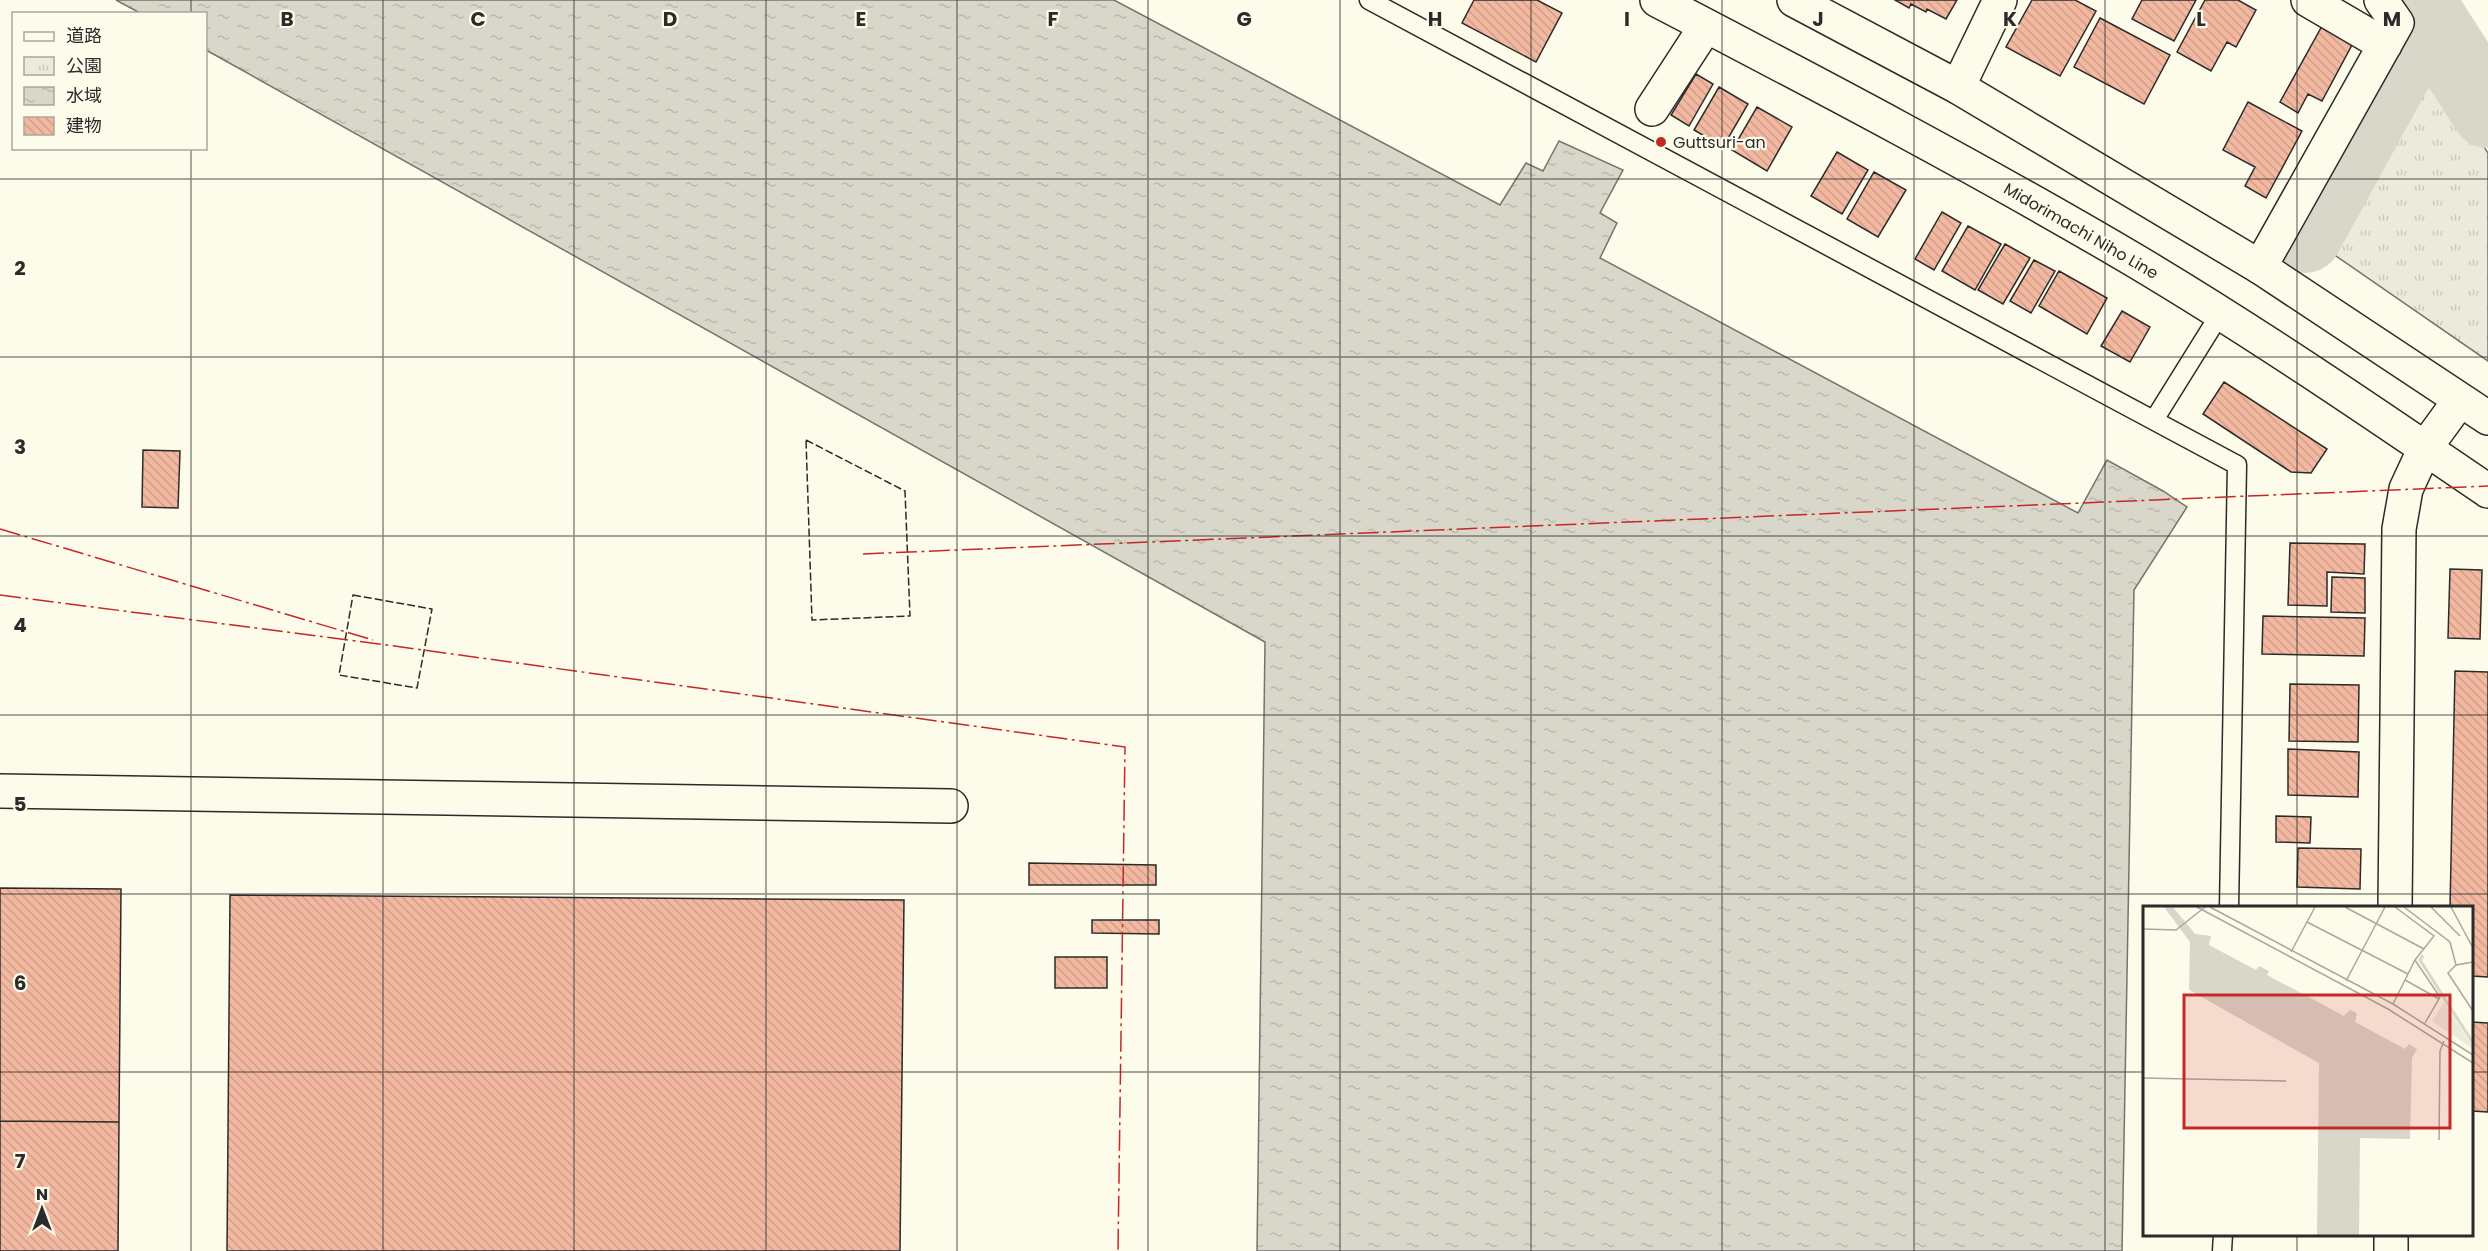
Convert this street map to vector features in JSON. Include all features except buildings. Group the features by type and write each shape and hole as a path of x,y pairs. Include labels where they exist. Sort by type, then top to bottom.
{"street":[{"name":"Midorimachi Niho Line","path":"1657,0 1910,133 2135,261 2358,402 2488,491"},
{"path":"1794,0 1958,87 2260,267 2488,418"},
{"path":"1958,87 2000,0"},
{"path":"2308,0 2385,45"},
{"path":"2260,267 2397,23 2381,0"},
{"path":"1652,109 1706,26"},
{"path":"2395,906 2399,529 2406,489 2425,448 2460,399"},
{"path":"0,791 951,806"}],"lane":[{"path":"1369,0 2237,465 2229,906"},
{"path":"2154,420 2220,314"}],"green space":[{"path":"2434,71 2488,153 2488,361 2323,247 2414,78"}],"water":[{"path":"116,0 1114,0 1500,205 1526,163 1543,171 1559,141 1623,170 1600,213 1617,223 1600,258 2078,513 2107,460 2163,491 2187,507 2134,590 2122,1251 1257,1251 1265,642 207,51 207,12 138,12"}],"waterway":[{"path":"2417,0 2488,111"},
{"path":"2305,236 2401,61 2434,27"}],"fence":[{"path":"806,440 905,491 910,616 812,620 806,440"},
{"path":"353,595 432,609 417,688 339,675 353,595"}],"power":[{"path":"863,554 2488,486"},
{"path":"0,529 373,640"},
{"path":"0,595 387,645 1125,747 1118,1251"}],"place":[{"name":"Guttsuri-an","path":"1661,142"}]}
